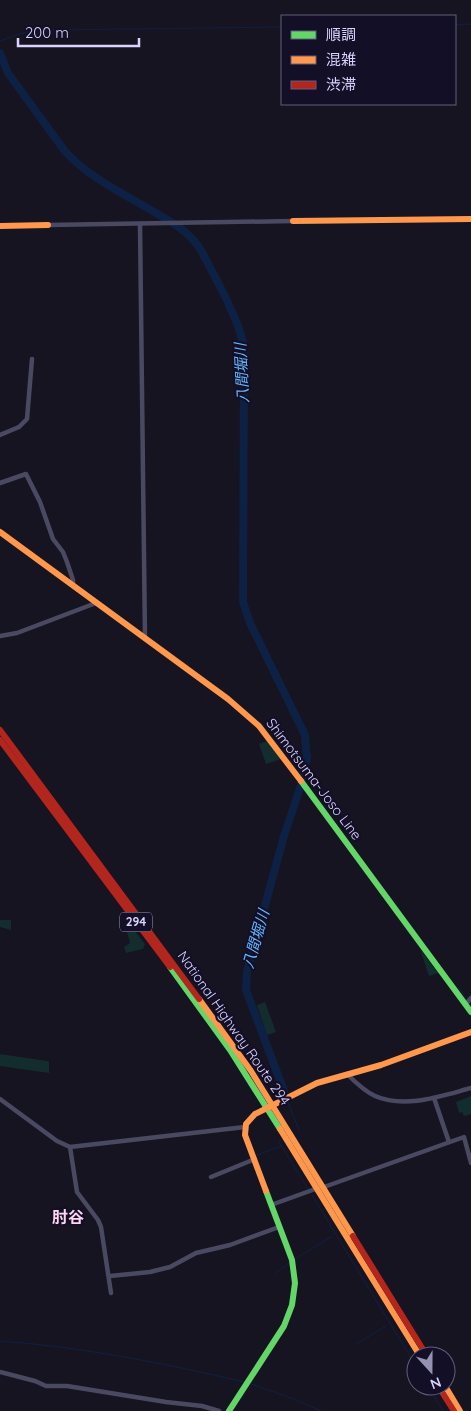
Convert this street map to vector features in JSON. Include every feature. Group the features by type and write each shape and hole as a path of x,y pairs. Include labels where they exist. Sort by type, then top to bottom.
{"main road":[{"path":"293,221 471,219"},
{"path":"0,226 48,225"},
{"name":"Shimotsuma-Joso Line","path":"0,532 228,700 264,732 469,1001 471,1012"},
{"name":"National Highway Route 294","path":"0,730 213,1017 271,1106 414,1346"},
{"name":"National Highway Route 294","path":"0,740 271,1106"},
{"path":"232,1410 281,1330 292,1304 295,1283 293,1266 245,1135 245,1127 249,1119 317,1083 381,1065 471,1032"},
{"name":"National Highway Route 294","path":"321,1188 421,1346"},
{"path":"444,1396 454,1411"},
{"path":"451,1396 460,1411"}],"street":[{"path":"48,225 293,221"},
{"path":"140,224 145,639"},
{"path":"0,435 19,427 27,419 32,359"},
{"path":"0,483 26,474 40,502 53,539 67,562 73,586"},
{"path":"0,636 17,633 96,603"},
{"path":"346,1074 371,1093 388,1099 414,1101 434,1098 471,1088"},
{"path":"434,1098 449,1142"},
{"path":"0,1099 57,1142 70,1147 245,1127"},
{"path":"271,1205 464,1136 471,1163"},
{"path":"70,1147 76,1188 101,1227 110,1276 111,1293"},
{"path":"211,1177 254,1159"},
{"path":"110,1276 170,1267 196,1252 230,1245 279,1227"},
{"path":"0,1372 36,1381 46,1386 67,1386 202,1406 219,1411"}],"green space":[{"path":"267,741 281,759 266,764 259,744"},
{"path":"122,915 145,944 143,949 126,953 124,947 130,943"},
{"path":"0,920 11,920 11,930 0,927"},
{"path":"420,949 438,973 429,976"},
{"path":"265,1002 276,1032 267,1035 257,1005"},
{"path":"0,1054 47,1061 49,1062 49,1073 0,1066"},
{"path":"471,1096 471,1114 464,1116 462,1112 459,1113 456,1102"}],"waterway":[{"path":"456,25 471,24"},
{"path":"0,41 25,32 37,30 281,27"},
{"name":"八間堀川","path":"0,53 8,73 73,160 107,185 176,225 193,239 202,252 234,316 243,342 244,353 243,602 250,623 305,735 307,758 302,779"},
{"name":"八間堀川","path":"284,1091 246,990 247,971 284,836 301,785"},
{"path":"459,988 466,998"},
{"name":"八間堀川","path":"288,1102 299,1130"},
{"name":"八間堀川","path":"281,1141 279,1142 308,1189"},
{"path":"257,1155 282,1146"},
{"name":"八間堀川","path":"312,1195 406,1350"},
{"path":"295,1259 331,1237"},
{"path":"276,1273 289,1263"},
{"path":"356,1344 386,1326"},
{"path":"0,1341 61,1347 123,1357 184,1368 244,1382"},
{"path":"251,1384 321,1411"},
{"name":"八間堀川","path":"434,1396 443,1411"}],"traffic: fast":[{"path":"301,781 471,1012"},
{"path":"170,967 230,1050 280,1129"},
{"path":"229,1411 284,1326 292,1305 295,1283 292,1260 266,1191"}],"traffic: slow":[{"path":"293,221 471,219"},
{"path":"0,226 48,225"},
{"path":"0,532 228,699 259,726 301,781"},
{"path":"199,999 251,1071 353,1236"},
{"path":"266,1191 245,1135 246,1124 255,1114 317,1083 381,1065 471,1032"},
{"path":"280,1129 414,1346"},
{"path":"451,1396 460,1411"}],"traffic: jam":[{"path":"0,730 199,999"},
{"path":"0,740 170,967"},
{"path":"353,1236 421,1346"},
{"path":"444,1396 454,1411"}],"district":[{"name":"肘谷","path":"68,1217"}]}
